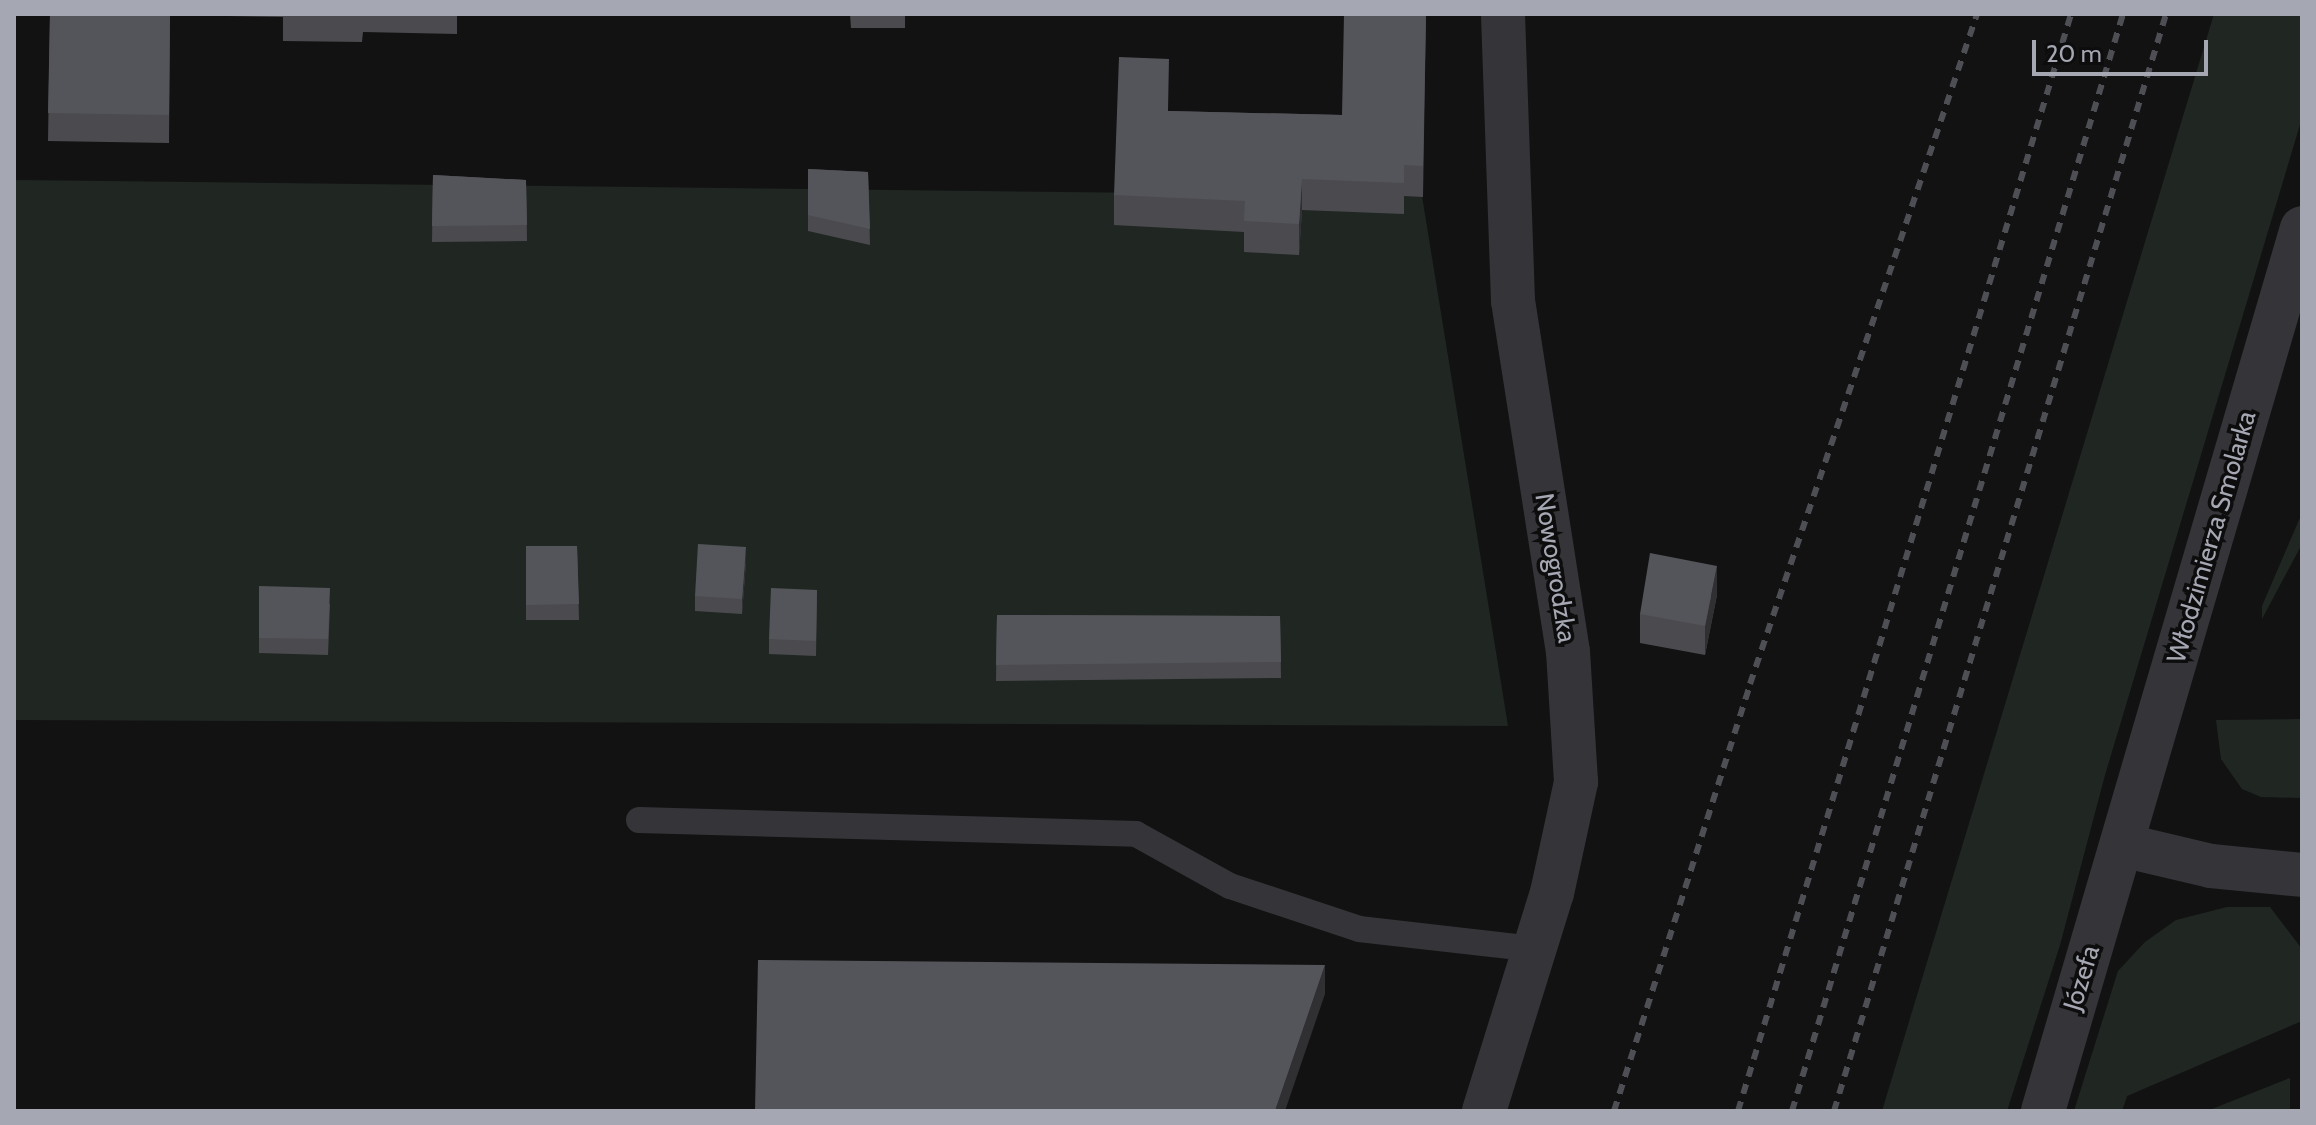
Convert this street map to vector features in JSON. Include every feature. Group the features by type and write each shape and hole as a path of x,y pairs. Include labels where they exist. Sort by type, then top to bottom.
{"street":[{"name":"Nowogrodzka","path":"1484,1111 1535,949 1576,782 1568,652 1513,301 1503,14"},
{"name":"Włodzimierza Smolarka","path":"2122,845 2302,228"},
{"path":"2122,845 2211,866 2302,875"},
{"name":"Józefa","path":"2043,1111 2122,845"}],"lane":[{"path":"639,820 1136,834 1230,886 1359,929 1535,949"}],"shaded area":[{"path":"2214,14 2302,14 2302,118 2105,775 2060,945 2007,1111 1882,1111"},
{"path":"14,180 1422,196 1508,726 14,720"},
{"path":"2302,513 2302,544 2262,619 2262,606"},
{"path":"2302,719 2302,798 2261,797 2242,789 2221,759 2216,720"},
{"path":"2227,907 2270,907 2302,949 2302,1021 2127,1096 2122,1111 2074,1111 2118,971 2145,942 2176,920"},
{"path":"2290,1078 2290,1111 2207,1111"}],"building":[{"path":"50,14 170,14 169,115 48,113"},
{"path":"1344,14 1426,14 1423,166 1404,165 1404,183 1302,179 1299,224 1244,221 1245,201 1114,195 1119,57 1169,59 1168,111 1342,115"},
{"path":"808,169 868,172 870,229 808,215"},
{"path":"433,175 526,180 527,225 432,226"},
{"path":"698,544 746,547 742,599 695,596"},
{"path":"526,546 577,546 579,604 526,605"},
{"path":"1650,553 1717,566 1705,626 1640,614"},
{"path":"259,586 330,588 328,639 259,638"},
{"path":"771,588 817,590 816,641 769,639"},
{"path":"997,615 1280,616 1281,662 996,665"},
{"path":"758,960 1325,965 1275,1111 755,1111"}],"railway":[{"path":"1614,1111 1750,684 1977,14"},
{"path":"1738,1111 2071,14"},
{"path":"1792,1111 2123,14"},
{"path":"1834,1111 2166,14"}]}
